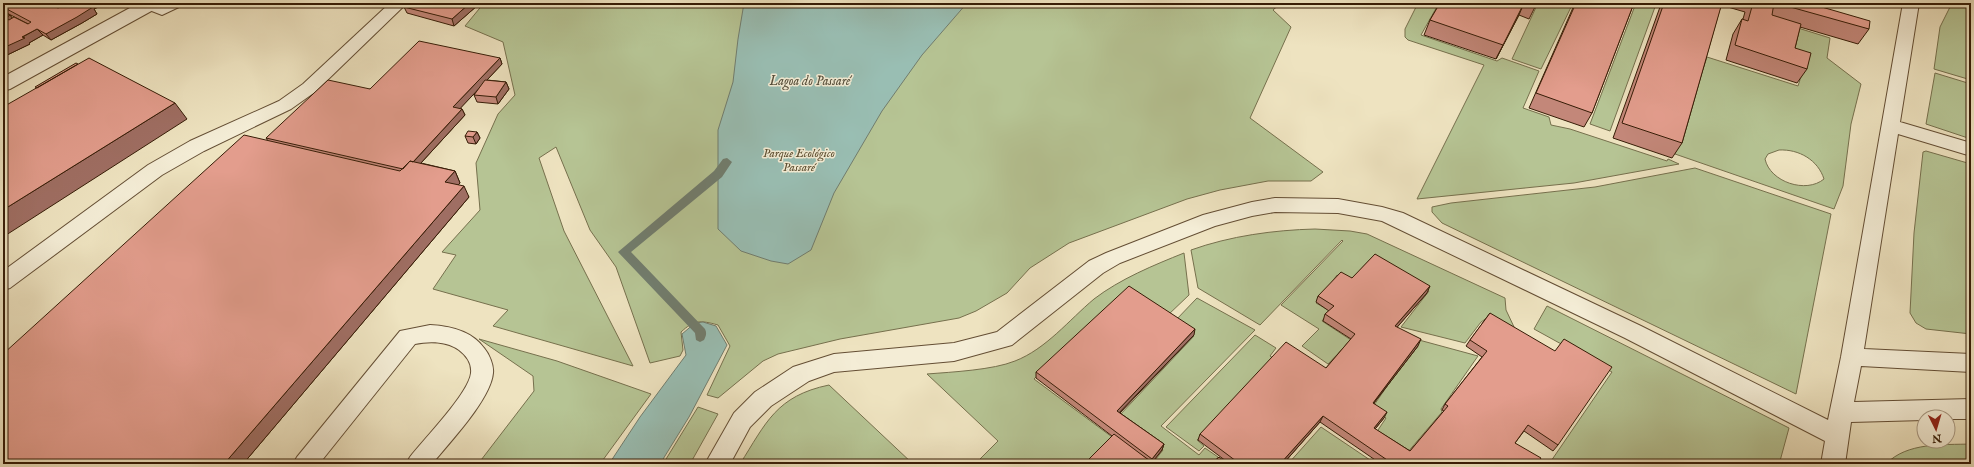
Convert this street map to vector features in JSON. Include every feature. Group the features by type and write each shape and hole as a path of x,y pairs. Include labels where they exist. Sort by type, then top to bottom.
{"street":[{"path":"3,85 147,4"}],"lane":[{"path":"147,4 162,10 175,3"},
{"path":"3,282 155,170 197,146 285,105 309,88 399,3"},
{"path":"1833,464 1838,436 1840,412 1852,357 1911,3"},
{"path":"1891,125 1971,150"},
{"path":"717,464 742,420 763,399 782,385 801,374 834,363 874,358 954,352 1004,339 1083,277 1113,258 1210,220 1252,208 1275,205 1338,206 1374,212 1396,218 1633,332 1838,436"},
{"path":"305,464 408,337 424,333 449,335 472,348 483,369 480,382 474,395 418,464"},
{"path":"1852,357 1971,363"},
{"path":"1840,412 1971,409"}],"green space":[{"name":"Parque Ecológico Passaré","path":"484,3 1281,3 1273,10 1291,27 1250,118 1323,172 1311,181 1268,181 1220,190 1187,199 1069,243 1030,268 1007,293 976,311 959,318 840,339 778,354 763,361 718,398 707,395 730,346 718,325 698,322 690,325 681,332 683,350 680,356 650,363 616,267 590,230 556,147 539,158 564,231 633,366 493,326 508,310 433,289 456,255 442,252 480,210 476,163 498,114 515,95 503,42 465,26"},
{"path":"1418,3 1439,3 1421,35 1497,61 1502,58 1539,71 1523,108 1549,117 1551,125 1570,129 1667,161 1668,159 1679,164 1574,183 1417,199 1484,65 1408,40 1405,37 1405,29"},
{"path":"1538,3 1573,3 1541,69 1512,59"},
{"path":"1636,3 1655,7 1610,131 1590,124"},
{"path":"1952,3 1971,3 1971,80 1934,69 1940,27"},
{"path":"1798,28 1830,38 1827,58 1861,84 1851,124 1843,186 1834,209 1675,154 1707,57 1798,86 1804,67 1789,62","holes":["1779,150 1794,151 1807,157 1817,166 1824,179 1817,183 1799,185 1790,183 1774,174 1768,167 1765,159 1768,154"]},
{"path":"1935,73 1971,84 1971,139 1926,124"},
{"path":"1926,151 1971,164 1971,334 1926,329 1916,323 1910,313 1914,233 1923,152"},
{"path":"1695,168 1831,214 1796,394 1442,223 1432,212 1432,207 1451,203 1595,187"},
{"path":"1315,229 1350,231 1367,234 1505,298 1506,310 1515,329 1487,318 1481,322 1465,343 1401,327 1429,291 1372,257 1349,282 1337,275 1316,303 1330,311 1322,321 1351,340 1328,364 1302,346 1319,329 1281,305 1343,241 1342,240 1260,325 1198,288 1191,250 1237,237"},
{"path":"1184,253 1189,295 1168,315 1127,292 1034,379 1112,437 1087,464 975,464 998,441 927,374 995,367 1026,356 1047,342 1094,299 1104,292 1138,273"},
{"path":"1197,298 1255,330 1161,426 1199,455 1205,448 1218,457 1211,464 1152,464 1163,450 1118,417 1194,336 1175,321"},
{"path":"1547,306 1789,428 1780,461 1776,464 1549,464 1612,372 1534,329"},
{"path":"1255,335 1276,348 1270,356 1273,358 1197,440 1204,446 1199,451 1166,427"},
{"path":"479,339 557,361 651,394 600,464 478,464 534,391 533,376"},
{"path":"1419,340 1478,356 1441,409 1442,412 1407,453 1376,433 1386,418 1372,408"},
{"path":"829,385 913,464 740,464 757,436 774,413 784,404 796,396"},
{"path":"698,407 718,414 690,464 663,464"},
{"path":"1321,427 1376,464 1288,464"},
{"path":"1956,444 1971,444 1971,464 1886,464 1904,452 1915,448 1956,449"}],"water":[{"name":"Lagoa do Passaré","path":"744,3 967,3 922,55 882,111 834,193 811,250 788,264 771,261 741,251 718,229 718,130 733,82"},
{"path":"703,322 716,326 727,345 689,417 660,464 609,464 640,417 686,355 682,334 695,323"}],"building":[{"path":"3,3 48,3 58,8 62,6 57,3 90,3 87,5 93,7 46,34 37,29 22,37 25,38 3,48 3,12 10,15 5,18 9,20 14,17 28,24 31,22 3,7"},
{"path":"409,3 470,3 452,19 404,7"},
{"path":"1440,3 1524,3 1503,45 1430,20"},
{"path":"1576,3 1634,3 1592,113 1536,93"},
{"path":"1664,3 1722,3 1682,143 1622,123"},
{"path":"1753,3 1774,3 1772,15 1801,24 1795,48 1811,53 1807,69 1735,45 1742,19 1748,21"},
{"path":"1776,3 1808,3 1870,21 1869,29"},
{"path":"419,41 500,58 453,107 462,109 413,162 410,161 403,169 266,138 328,80 370,89"},
{"path":"89,58 175,103 3,210 3,107"},
{"path":"76,63 78,64 37,88 35,87"},
{"path":"485,80 506,82 496,97 474,95"},
{"path":"468,131 477,132 473,137 465,136"},
{"path":"244,135 400,171 410,161 455,171 445,182 464,186 224,464 3,464 3,354"},
{"path":"1375,254 1430,286 1395,326 1421,339 1373,403 1387,412 1374,428 1410,451 1448,406 1445,404 1487,351 1470,340 1490,313 1555,351 1564,339 1612,367 1558,445 1528,425 1515,443 1541,458 1537,464 1393,464 1323,416 1280,464 1240,464 1200,434 1286,342 1326,368 1355,334 1325,314 1334,306 1318,296 1341,272 1352,278"},
{"path":"1129,286 1195,329 1117,411 1164,444 1152,459 1036,372"},
{"path":"1114,434 1154,464 1084,464"},
{"path":"1219,457 1228,464 1212,464"}],"waterway":[{"path":"700,337 701,332 624,252 718,174 727,162"}]}
